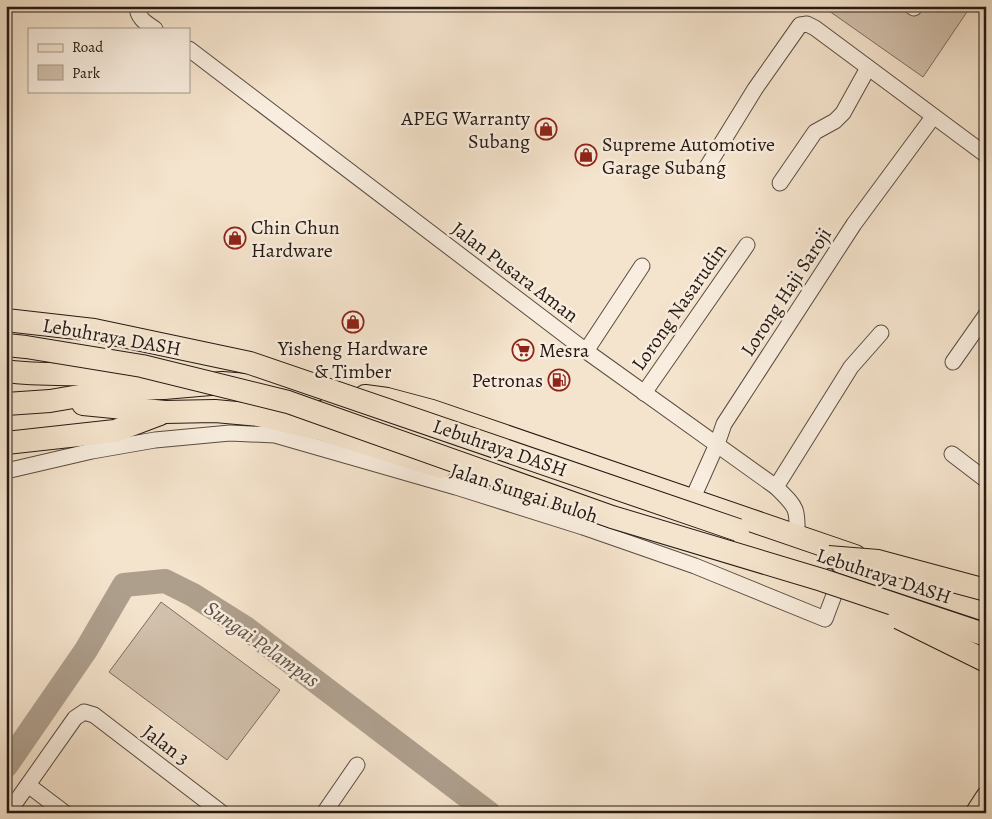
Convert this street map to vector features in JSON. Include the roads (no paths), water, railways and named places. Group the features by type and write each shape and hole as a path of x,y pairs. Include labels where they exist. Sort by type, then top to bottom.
{"highway":[{"name":"Lebuhraya DASH","path":"6,320 94,330 250,362 738,530 986,610"},
{"name":"Lebuhraya DASH","path":"6,345 142,366 288,402 612,518 828,588 986,635"},
{"path":"13,373 118,374 142,378 164,388"},
{"name":"Jalan Sungai Buloh","path":"6,404 50,400 120,389 164,388 222,383 387,399 432,411 609,470 797,536 986,598"},
{"name":"Jalan Sungai Buloh","path":"50,400 165,412 215,411 258,415 320,429 828,588 986,646"},
{"path":"6,443 115,431 165,412"},
{"path":"828,558 878,561 986,590"},
{"path":"828,588 986,661"}],"street":[{"path":"138,6 139,15 144,22 153,28"},
{"path":"707,167 755,89 800,25 807,24 815,28 933,117 983,147"},
{"name":"Jalan Pusara Aman","path":"190,49 586,351 776,487 794,505 797,516 797,536"},
{"path":"780,183 815,132 835,122 843,113 868,68"},
{"name":"Lorong Haji Saroji","path":"692,500 724,424 849,232 933,117"},
{"name":"Lorong Nasarudin","path":"644,392 747,245"},
{"path":"586,351 642,266"},
{"path":"953,362 986,315"},
{"path":"776,487 851,366 882,333"},
{"path":"6,471 92,451 155,440 230,433 275,435 456,487 583,527 695,566 825,619 828,588"},
{"path":"952,454 986,480"},
{"name":"Jalan 3","path":"28,785 75,718 84,712 94,715 222,813"},
{"path":"324,813 357,765"},
{"path":"8,813 28,785 65,813"}],"waterway":[{"name":"Sungai Pelampas","path":"6,766 86,650 124,585 165,581 193,595 247,629 489,813"}],"place":[{"name":"APEG Warranty Subang","path":"546,129"},
{"name":"Supreme Automotive Garage Subang","path":"586,155"},
{"name":"Chin Chun Hardware","path":"235,238"},
{"name":"Yisheng Hardware & Timber","path":"353,322"},
{"name":"Mesra","path":"523,350"},
{"name":"Petronas","path":"559,380"}]}
